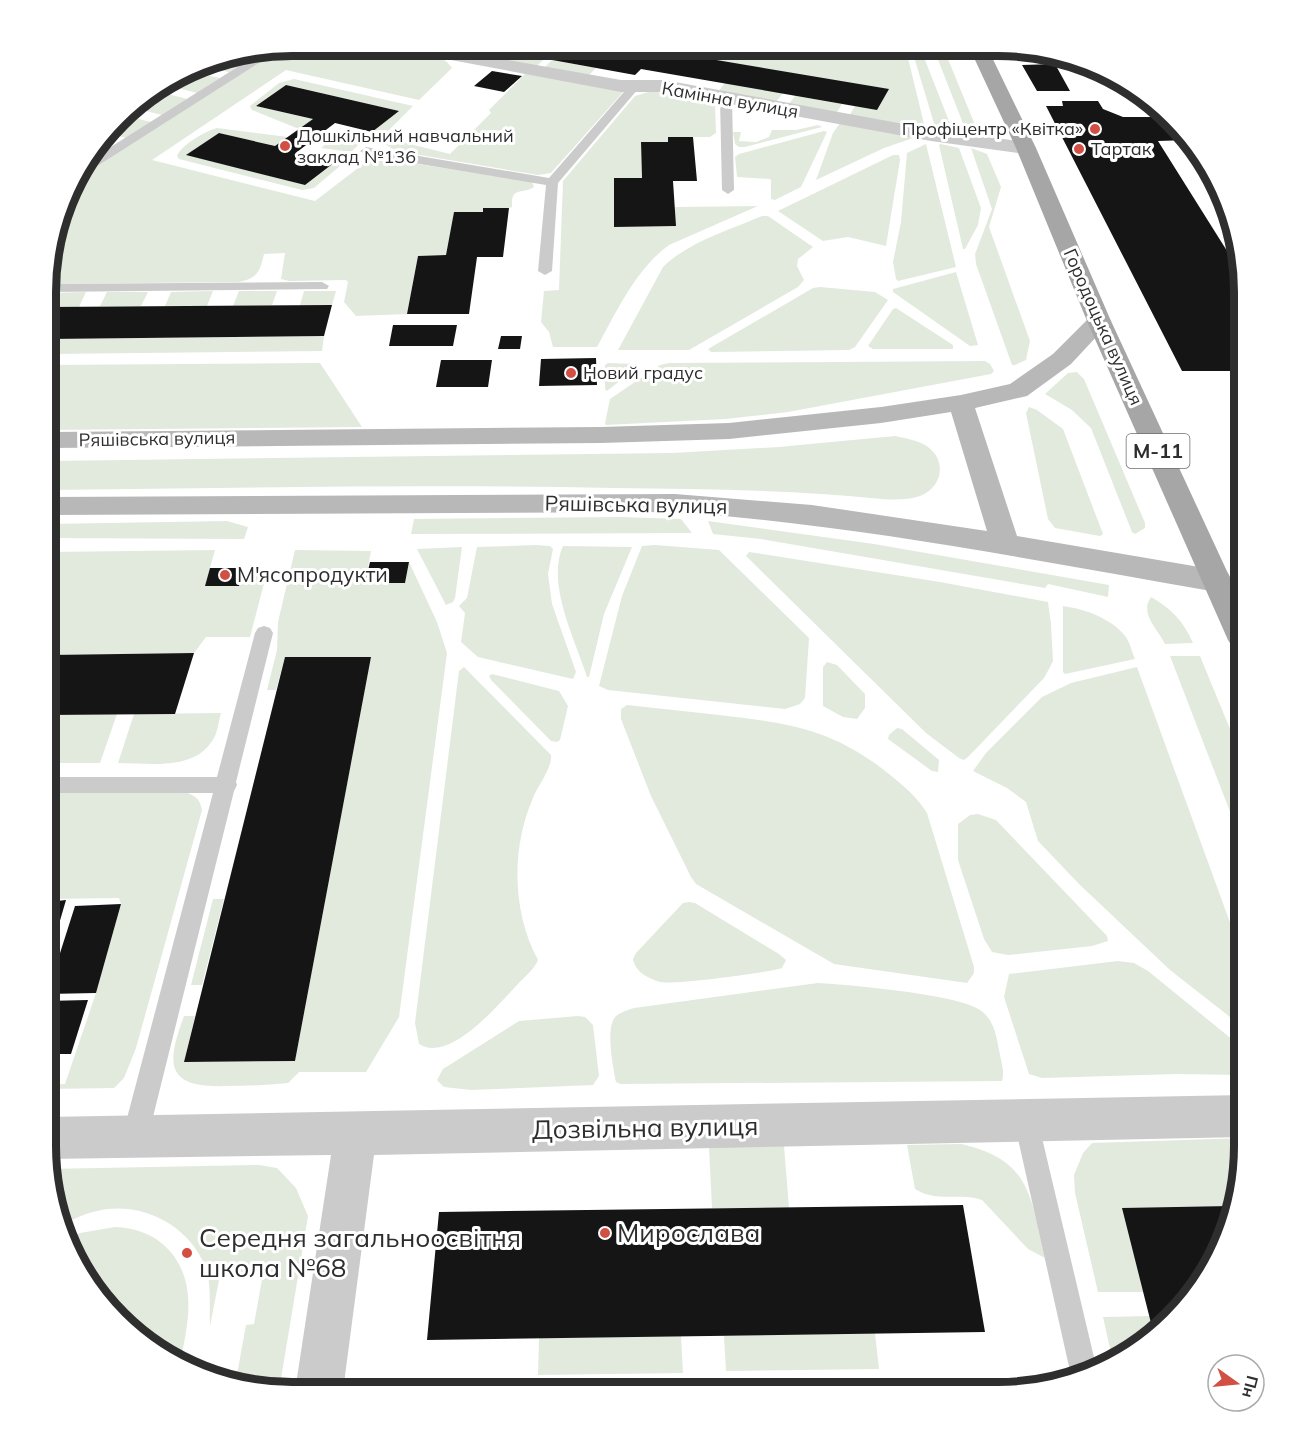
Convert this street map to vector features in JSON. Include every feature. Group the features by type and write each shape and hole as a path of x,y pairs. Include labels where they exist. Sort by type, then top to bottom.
{"main road":[{"name":"Городоцька вулиця","path":"981,56 1026,148 1099,321 1234,617"},
{"name":"Ряшівська вулиця","path":"56,440 601,435 729,431 881,415 962,403 1018,390 1062,359 1099,321"},
{"path":"962,403 1005,544"},
{"name":"Ряшівська вулиця","path":"56,506 675,503 735,506 1005,544 1217,581"}],"street":[{"name":"Камінна вулиця","path":"457,56 634,87 664,87 931,135 1026,148"},
{"name":"Дозвільна вулиця","path":"56,1138 1234,1116"},
{"path":"320,1382 356,1134"}],"lane":[{"path":"93,163 258,58"},
{"path":"545,271 552,182 634,87"},
{"path":"726,99 728,190"},
{"path":"366,151 552,182"},
{"path":"56,288 322,286"},
{"path":"135,1137 264,633"},
{"path":"56,784 227,784"},
{"path":"1026,1121 1082,1366"}],"shaded area":[{"path":"438,56 452,68 419,100 286,70 152,160 315,201 362,165 380,158 532,182 534,187 515,194 512,207 509,208 483,208 483,212 454,212 446,255 418,256 407,314 356,316 344,302 348,282 346,280 289,281 281,279 285,253 264,254 257,273 239,282 56,284 60,245 68,216 89,169 263,58"},
{"path":"491,56 526,56 544,59 536,67 488,58"},
{"path":"645,56 904,56 908,58 925,128 918,129 849,116 855,106"},
{"path":"914,56 924,56 954,134 936,130"},
{"path":"937,56 947,56 978,132 969,134"},
{"path":"250,59 229,72 214,69"},
{"path":"552,60 596,68 588,76 544,68"},
{"path":"526,73 623,92 551,173 538,175 396,151 379,140 372,132 398,111 286,85 256,106 313,119 299,129 252,110 250,106 279,83 294,79 413,106 382,137 450,154 491,113 489,110"},
{"path":"200,74 220,78 197,93 178,88"},
{"path":"725,83 783,93 776,102 718,92"},
{"path":"652,91 715,103 716,133 710,137 668,137 668,142 641,142 642,178 614,179 614,226 675,226 675,207 758,206 669,245 657,255 646,266 628,292 597,347 553,347 549,332 541,322 544,291 559,290 563,181 635,96"},
{"path":"168,94 187,99 162,115 142,110"},
{"path":"795,96 842,104 836,114 788,105"},
{"path":"133,117 151,122 126,138 115,135"},
{"path":"840,123 919,136 884,148 816,180 833,133"},
{"path":"818,125 822,127 745,147 735,144 733,132 741,132 739,141 756,142 769,137 772,130 796,130"},
{"path":"217,128 288,137 275,146 219,133 187,155 305,185 335,162 340,166 314,188 302,190 179,159 177,156 179,152 189,143"},
{"path":"827,132 801,187 775,200 771,199 771,180 737,177 735,157 739,154"},
{"path":"338,134 361,142 351,152 321,148"},
{"path":"926,144 956,267 898,281 893,262 901,222 907,153"},
{"path":"939,145 959,148 981,208 978,225 965,249 963,249"},
{"path":"971,148 987,154 1001,187 989,227 1030,341 1026,360 1015,365 1012,365 976,264 975,254 992,209"},
{"path":"893,155 899,155 900,160 886,246 848,237 823,241 778,211"},
{"path":"762,216 768,216 813,247 798,259 797,266 804,280 798,287 689,350 618,350 663,267 685,250"},
{"path":"956,272 978,345 970,346 893,292 893,289"},
{"path":"813,288 875,292 888,300 855,347 849,350 711,352 708,349"},
{"path":"213,291 207,306 165,306 171,292"},
{"path":"239,291 277,291 272,305 233,306"},
{"path":"304,291 336,291 332,305 300,305"},
{"path":"86,292 79,307 56,307 56,293"},
{"path":"107,292 148,292 141,306 100,306"},
{"path":"896,308 953,345 953,349 873,349 868,346 893,309"},
{"path":"324,336 322,351 56,354 56,339"},
{"path":"985,361 994,371 991,374 788,412 725,419 606,425 605,423 610,399 660,365 669,363"},
{"path":"320,363 362,427 56,430 56,365"},
{"path":"608,363 639,366 607,391 605,389 605,365"},
{"path":"1077,372 1084,379 1145,523 1145,528 1135,534 1132,532 1091,428 1072,410 1045,394 1068,373"},
{"path":"1029,407 1037,410 1063,429 1103,534 1100,536 1055,528 1048,519 1026,413"},
{"path":"895,436 913,440 931,449 939,463 940,471 934,485 920,496 892,500 748,491 473,486 56,490 56,461 672,453 779,447"},
{"path":"620,517 681,519 692,533 411,534 414,519"},
{"path":"227,521 248,527 244,539 56,538 56,524"},
{"path":"708,521 874,544 1109,585 1108,597 1048,584 1045,588 761,539 713,534"},
{"path":"550,546 553,549 548,574 552,604 576,672 573,679 478,657 461,642 465,613 459,606 467,598 477,547"},
{"path":"563,546 632,547 604,614 589,677 587,677 564,612 560,594 559,561"},
{"path":"642,546 719,550 809,638 805,698 800,704 785,709 608,690 599,686 622,596"},
{"path":"462,547 455,598 453,602 446,605 417,549"},
{"path":"215,550 205,586 239,586 243,572 267,572 250,637 206,637 194,653 56,655 56,552"},
{"path":"295,550 371,551 365,583 405,583 409,562 437,622 447,653 399,1017 366,1072 299,1072 288,1083 207,1086 192,1083 182,1078 176,1071 173,1061 174,1049 184,1016 195,1016 184,1062 295,1060 371,657 285,657 276,690 267,690 277,650 278,622"},
{"path":"749,552 940,582 1048,602 1053,661 1044,678 964,760 926,733 746,556"},
{"path":"1151,597 1176,616 1193,643 1165,644 1148,615 1148,603"},
{"path":"1063,606 1089,612 1120,630 1126,637 1135,659 1065,674 1063,672"},
{"path":"1170,656 1200,656 1234,739 1234,822"},
{"path":"827,662 837,665 865,694 865,708 857,719 843,717 823,706 823,667"},
{"path":"464,667 551,755 549,766 526,817 518,859 519,901 529,941 538,960 529,973 473,1029 444,1046 431,1048 419,1044 415,1023 459,671"},
{"path":"1137,667 1234,934 1234,1020 1170,970 1079,884 1038,841 1026,802 1007,788 973,771 986,753 1042,697 1071,683"},
{"path":"492,674 559,691 568,706 560,740 551,741 492,681 489,676"},
{"path":"627,705 767,721 808,730 848,746 895,778 915,797 927,813 974,967 974,973 967,983 834,964 696,884 651,796 621,719 621,709"},
{"path":"221,713 215,736 197,755 172,763 118,763 134,714"},
{"path":"117,714 100,763 56,763 56,715"},
{"path":"897,728 902,729 939,760 938,772 932,771 888,739"},
{"path":"56,790 188,793 198,799 202,810 136,1048 124,1078 114,1088 56,1089 56,1084 65,1084 96,993 121,904 119,898 56,899"},
{"path":"978,814 996,820 1107,936 1108,941 1092,946 1008,955 992,952 984,939 958,860 958,824 970,815"},
{"path":"213,899 224,899 202,985 191,985"},
{"path":"683,903 695,903 779,954 786,960 782,968 683,982 660,982 643,974 634,964 633,959 636,953"},
{"path":"1118,961 1134,963 1148,971 1234,1041 1234,1075 1176,1074 1042,1078 1029,1074 1004,997 1009,974"},
{"path":"818,983 927,995 968,1004 980,1010 988,1018 995,1033 1002,1066 1002,1081 620,1084 616,1082 610,1038 613,1021 622,1012 634,1008"},
{"path":"585,1017 593,1025 599,1076 593,1085 471,1090 444,1087 437,1080 443,1069 519,1021"},
{"path":"1234,1138 1234,1161 1224,1212 1143,1292 1098,1292 1075,1193 1074,1175 1083,1153 1092,1143"},
{"path":"961,1144 984,1151 1002,1160 1015,1171 1031,1199 1045,1258 1028,1249 982,1200 932,1196 915,1189 907,1145"},
{"path":"784,1146 789,1208 712,1208 709,1147"},
{"path":"259,1165 277,1168 296,1188 308,1216 281,1381 237,1375 246,1325 254,1324 263,1274 220,1275 210,1326 207,1273 197,1251 187,1238 159,1218 127,1209 93,1212 68,1222 60,1192 57,1169"},
{"path":"115,1227 137,1230 151,1236 169,1250 184,1276 187,1290 188,1319 182,1354 148,1333 114,1301 95,1277 73,1237 80,1233"},
{"path":"1150,1316 1152,1325 1111,1353 1103,1317"},
{"path":"875,1333 879,1369 726,1371 724,1336"},
{"path":"681,1336 683,1373 538,1375 539,1338"}],"building":[{"path":"530,56 693,56 889,89 877,110 641,69 635,75"},
{"path":"1055,64 1070,91 1037,91 1022,65"},
{"path":"492,71 522,76 504,92 474,86"},
{"path":"202,73 137,113 160,95"},
{"path":"286,85 399,111 372,132 335,123 297,152 335,162 305,185 186,155 219,133 275,146 313,119 256,106"},
{"path":"1062,101 1098,101 1103,109 1123,117 1157,117 1180,140 1158,141 1232,258 1234,276 1234,371 1182,371 1046,106 1063,106"},
{"path":"668,137 693,137 697,181 673,181 676,226 614,227 614,178 642,178 641,142 668,142"},
{"path":"483,208 509,208 503,257 477,257 469,314 407,314 418,256 446,255 454,212 483,212"},
{"path":"332,305 324,336 56,339 56,307"},
{"path":"393,325 457,325 453,346 389,346"},
{"path":"501,336 522,336 520,349 498,349"},
{"path":"596,358 597,385 539,386 541,359"},
{"path":"441,360 492,360 488,387 436,387"},
{"path":"370,562 409,562 405,583 365,583"},
{"path":"210,568 244,568 239,586 205,586"},
{"path":"194,653 175,714 56,715 56,655"},
{"path":"285,657 371,657 295,1061 184,1062"},
{"path":"66,900 56,934 56,901"},
{"path":"121,904 96,993 56,994 56,966 75,906"},
{"path":"88,1000 71,1054 56,1054 56,1001"},
{"path":"963,1205 985,1332 427,1340 439,1212"},
{"path":"1226,1206 1217,1236 1195,1277 1176,1301 1152,1325 1122,1208"}],"place":[{"name":"Профіцентр «Квітка»","path":"1095,129"},
{"name":"Дошкільний навчальний заклад №136","path":"285,146"},
{"name":"Тартак","path":"1079,149"},
{"name":"Новий градус","path":"571,373"},
{"name":"М'ясопродукти","path":"225,575"},
{"name":"Мирослава","path":"605,1233"},
{"name":"Середня загальноосвітня школа №68","path":"187,1253"}]}
